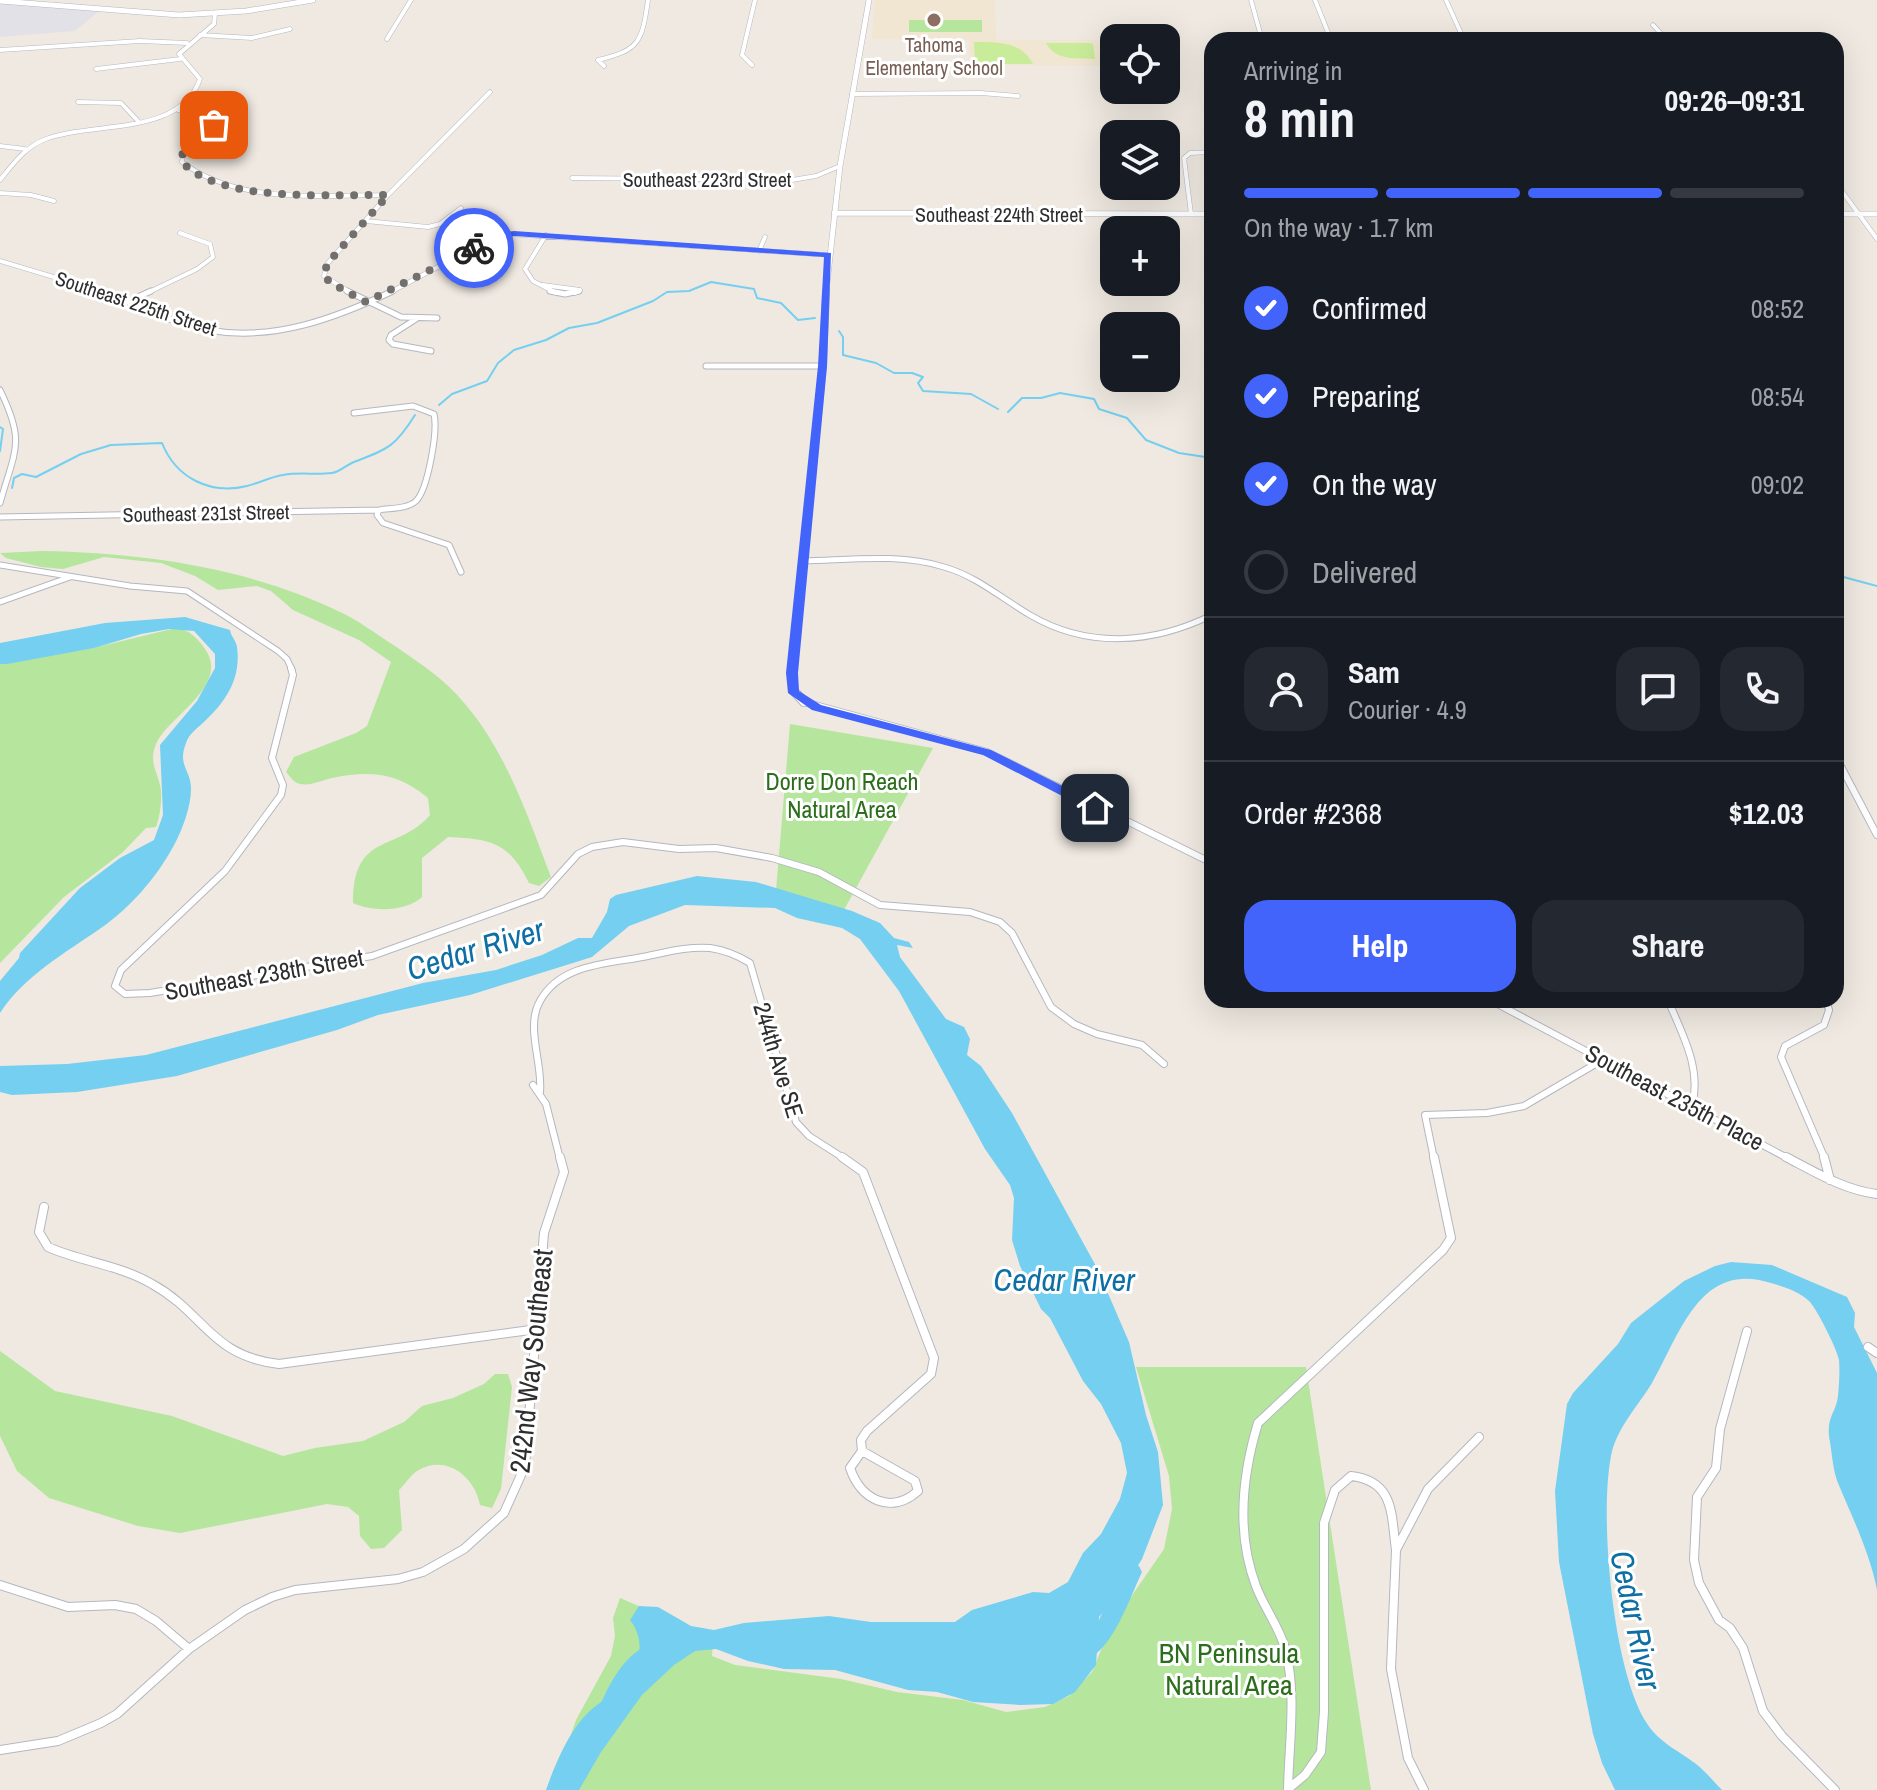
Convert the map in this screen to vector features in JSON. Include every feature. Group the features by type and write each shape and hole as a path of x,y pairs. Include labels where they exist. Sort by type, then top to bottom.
{"street":[{"path":"0,1 162,15 215,14 313,0"},
{"path":"387,39 411,0"},
{"path":"604,66 598,60 624,54 633,46 645,20 648,0"},
{"path":"752,65 742,55 755,0"},
{"path":"869,0 828,255 823,366 791,682 794,693 804,702 987,752 1204,859"},
{"path":"1251,0 1260,32"},
{"path":"1315,0 1328,32"},
{"path":"1446,0 1460,32"},
{"path":"0,180 25,149 59,134 138,121 178,110 195,94 200,82 180,59 181,50 214,24 215,14"},
{"path":"1653,25 1660,32"},
{"path":"200,35 252,38 290,29"},
{"path":"0,50 54,49 134,39 189,43"},
{"path":"96,69 180,59"},
{"path":"437,318 401,317 366,302 324,276 327,264 388,195 490,92"},
{"path":"852,94 981,93 1018,96"},
{"path":"78,102 121,103 138,121"},
{"path":"178,110 204,116 214,125 187,148 182,162 230,188 256,192 388,195"},
{"path":"0,146 25,149"},
{"path":"1191,214 1184,158 1190,153 1204,152"},
{"name":"Southeast 223rd Street","path":"572,178 802,179 840,166"},
{"path":"0,193 31,195 54,201"},
{"path":"1844,194 1877,239"},
{"path":"366,221 435,226 461,208"},
{"name":"Southeast 224th Street","path":"834,213 1204,214"},
{"path":"1844,214 1877,214"},
{"path":"129,301 197,269 213,257 210,244 180,233"},
{"name":"Southeast 225th Street","path":"0,261 85,284 205,329 244,333 304,326 366,302 499,235 546,235 828,255"},
{"path":"543,285 580,290 575,294 563,295 550,292 525,271 546,235"},
{"path":"759,251 765,237"},
{"path":"416,319 391,335 389,340 393,344 431,351"},
{"path":"706,366 823,366"},
{"path":"0,390 15,421 18,437 0,503"},
{"name":"Southeast 231st Street","path":"0,517 379,510 412,504 419,499 429,459 437,420 434,414 413,406 354,413"},
{"path":"379,510 377,515 383,523 449,545 453,550 453,563 461,572"},
{"path":"803,561 935,564 961,573 1049,626 1101,639 1158,637 1180,632 1204,619"},
{"path":"0,565 70,577"},
{"path":"0,602 70,577"},
{"name":"Southeast 238th Street","path":"70,577 191,593 287,657 293,675 273,748 274,766 283,787 276,804 225,871 121,970 115,979 119,991 125,994 150,993 372,956 541,895 578,854 592,847 623,842 679,849 728,849 819,872 880,905 970,912 1000,922 1012,933 1051,1007 1086,1029 1142,1045 1164,1064"},
{"path":"1844,772 1877,835"},
{"name":"244th Ave SE","path":"540,1092 544,1071 533,1019 539,1002 558,981 604,961 636,958 668,950 721,949 750,963 796,1122 801,1130 847,1157 863,1172 934,1358 931,1374 867,1431 861,1440 862,1451 850,1468 852,1478 876,1503 903,1503 912,1499 918,1491 915,1481 862,1451"},
{"name":"Southeast 235th Place","path":"1505,1008 1830,1180 1861,1192 1877,1194"},
{"path":"1671,1008 1696,1073 1697,1093 1692,1106"},
{"path":"1829,1008 1828,1022 1822,1030 1785,1046 1781,1057 1827,1164 1830,1180"},
{"path":"1288,1789 1290,1682 1284,1646 1256,1587 1246,1553 1243,1510 1246,1457 1258,1423 1443,1250 1451,1238 1425,1115 1487,1113 1524,1106 1604,1059"},
{"name":"242nd Way Southeast","path":"1,1752 58,1741 117,1714 189,1649 245,1610 272,1597 295,1590 414,1575 441,1563 484,1533 504,1513 525,1466 544,1233 564,1172 540,1092 533,1085"},
{"path":"44,1207 39,1232 48,1247 142,1279 162,1290 243,1359 279,1364 538,1329"},
{"path":"1747,1331 1730,1403 1720,1429 1716,1468 1697,1497 1694,1560 1699,1583 1719,1620 1730,1628 1743,1648 1763,1711 1782,1736 1835,1790"},
{"path":"1868,1347 1877,1353"},
{"path":"1396,1550 1428,1489 1479,1437"},
{"path":"1288,1789 1305,1775 1321,1752 1324,1712 1324,1523 1335,1490 1351,1476 1364,1476 1381,1485 1387,1495 1396,1550 1391,1669 1408,1758 1424,1790"},
{"path":"0,1585 61,1606 80,1609 119,1605 137,1610 156,1620 189,1649"}],"shaded area":[{"name":"Tahoma Elementary School","path":"875,0 995,0 996,40 1100,40 1100,66 970,65 969,40 872,39"},
{"path":"0,2 99,11 75,31 0,37"}],"green space":[{"path":"909,20 982,20 982,32 909,32"},
{"path":"974,42 1015,47 1033,64 975,64"},
{"path":"1046,43 1090,43 1093,44 1095,59 1061,56"},
{"path":"42,551 156,559 231,573 303,596 367,627 441,679 480,723 505,764 551,877 539,886 529,883 514,859 497,845 476,839 448,837 422,858 422,897 415,902 389,909 353,903 360,864 379,846 404,835 430,815 428,798 406,783 383,776 359,774 305,784 296,782 286,772 294,757 367,726 391,662 359,640 293,610 271,591 257,586 218,590 195,576 161,563 104,557 63,569 41,567 6,558 0,553"},
{"path":"176,628 193,635 205,649 211,663 210,676 204,688 156,744 153,760 161,795 156,827 146,828 123,852 64,897 0,963 0,663 93,648"},
{"name":"Dorre Don Reach Natural Area","path":"790,724 933,748 844,910 776,890"},
{"path":"0,1351 55,1391 172,1416 283,1456 363,1441 404,1422 422,1406 453,1398 484,1384 495,1374 508,1374 512,1387 501,1489 492,1508 480,1505 466,1477 448,1466 428,1466 417,1471 399,1490 402,1530 384,1548 371,1549 360,1536 359,1516 348,1507 327,1504 180,1533 138,1526 49,1498 17,1471 0,1436"},
{"name":"BN Peninsula Natural Area","path":"1136,1367 1306,1367 1371,1790 552,1790 576,1720 611,1656 615,1636 613,1618 620,1598 713,1638 712,1656 735,1665 963,1700 1006,1712 1045,1707 1069,1696 1092,1672 1111,1626 1164,1549 1172,1509 1169,1476"}],"water":[{"path":"185,617 230,630 238,658 235,678 227,696 186,743 183,757 191,796 180,834 159,870 132,902 112,920 33,976 0,1013 0,981 20,953 80,888 120,858 154,840 163,815 160,745 197,701 215,668 215,654 194,631 169,629 94,648 7,664 0,664 0,643 105,623"},
{"path":"697,876 756,882 852,911 880,923 894,938 909,942 913,948 897,945 900,957 946,1019 964,1027 970,1039 967,1055 981,1066 1012,1113 1097,1268 1129,1342 1158,1452 1163,1505 1142,1559 1125,1586 1099,1617 1096,1665 1075,1692 1053,1704 973,1702 937,1692 908,1690 835,1670 784,1669 748,1661 716,1649 695,1651 674,1665 642,1695 601,1752 579,1790 546,1790 577,1725 624,1684 636,1667 639,1641 630,1620 639,1606 658,1607 691,1626 714,1630 744,1623 829,1616 871,1622 955,1622 972,1610 1033,1592 1049,1593 1068,1582 1083,1553 1101,1534 1120,1499 1127,1473 1121,1443 1101,1404 1083,1381 1050,1318 1041,1309 1020,1266 1012,1240 1014,1198 1010,1185 985,1149 899,991 860,939 842,928 797,918 775,908 685,905 629,926 592,957 470,995 378,1015 337,1030 177,1076 77,1092 12,1095 0,1092 0,1066 67,1064 146,1055 423,983 496,970 542,955 578,938 592,938 607,912 610,899 616,895"},
{"path":"1731,1262 1772,1265 1847,1297 1855,1313 1854,1327 1877,1373 1877,1590 1834,1468 1829,1427 1838,1396 1839,1364 1826,1329 1812,1305 1796,1292 1747,1279 1726,1282 1695,1306 1618,1436 1611,1456 1607,1516 1617,1631 1635,1698 1646,1722 1657,1735 1696,1764 1722,1790 1615,1790 1593,1734 1559,1562 1555,1491 1567,1404 1573,1393 1618,1344 1631,1323 1684,1281"}],"waterway":[{"path":"439,405 452,394 487,381 498,363 514,350 546,340 569,328 597,323 653,301 667,292 689,291 711,282 754,289 757,298 781,303 798,320 815,318"},
{"path":"839,331 843,337 843,355 876,363 894,373 912,373 923,377 918,383 923,391 971,394 998,409"},
{"path":"1008,412 1022,398 1041,398 1060,393 1094,399 1099,409 1127,418 1146,440 1179,453 1204,457"},
{"path":"12,488 14,478 22,474 36,477 81,454 111,445 162,443 176,466 185,474 208,486 220,488 247,486 289,474 332,473 390,446 415,415"},
{"path":"0,427 3,429 0,451"},
{"path":"1844,577 1877,586"},
{"name":"Cedar River","path":"1087,1650 1103,1633 1132,1572"},
{"name":"Cedar River","path":"610,1706 631,1669 650,1653"}],"way so far":[{"path":"214,125 211,131 187,148 182,162 188,168 230,188 256,192 388,195 327,264 325,271 327,280 366,302 474,248"}],"place":[{"name":"Tahoma Elementary School","path":"934,20"}],"route":[{"path":"474,248 499,235 514,233 828,255 823,366 792,673 794,693 816,707 987,752 1095,808"}]}
